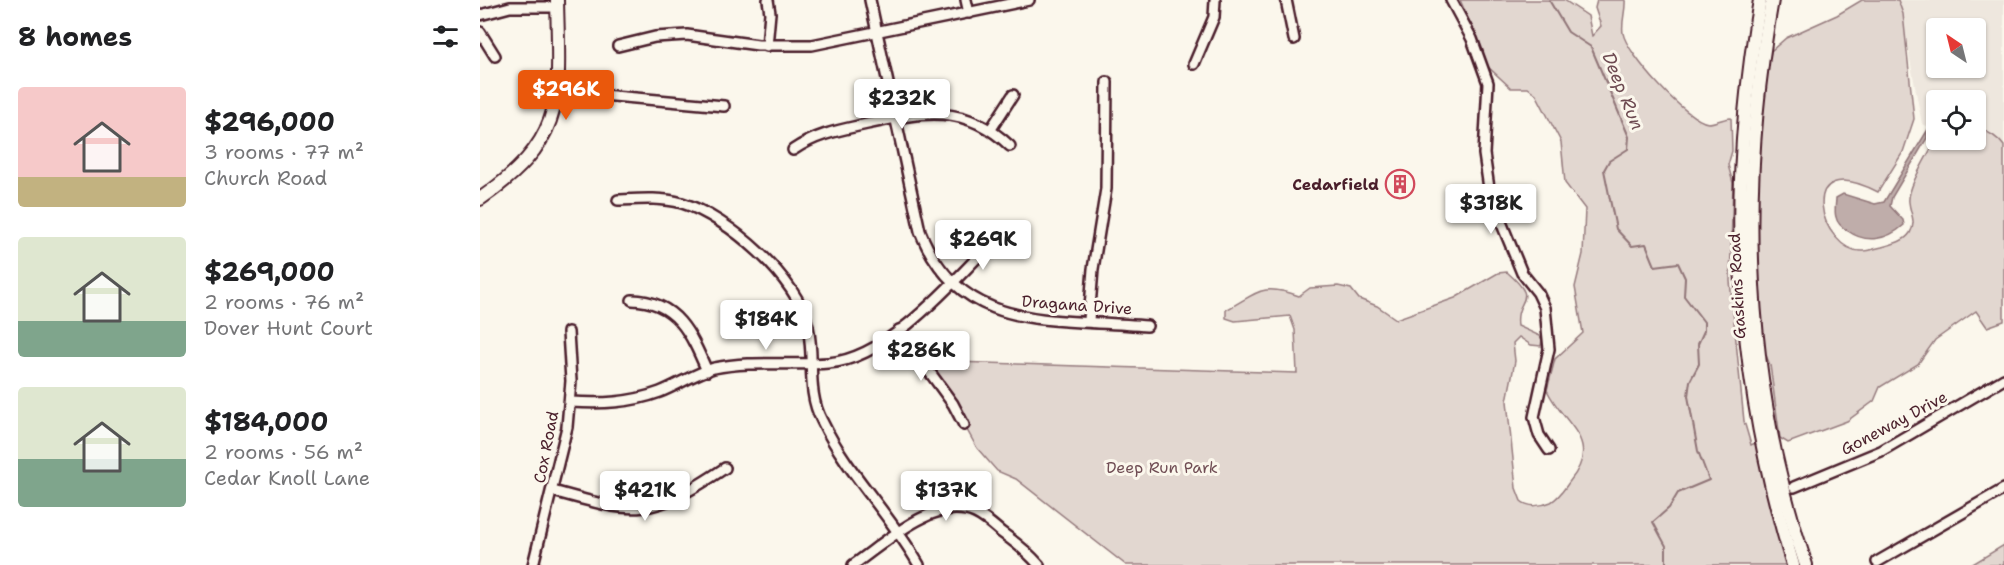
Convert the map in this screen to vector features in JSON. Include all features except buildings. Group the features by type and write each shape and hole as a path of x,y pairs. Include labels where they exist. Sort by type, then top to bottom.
{"main road":[{"name":"Gaskins Road","path":"1760,0 1748,72 1740,156 1738,220 1741,292 1755,412 1770,481 1793,565"},
{"name":"Gaskins Road","path":"1772,0 1760,73 1752,160 1752,279 1767,414 1786,499 1806,565"},
{"path":"480,200 516,172 537,148 549,123 558,91 557,3"}],"street":[{"path":"767,46 770,13 768,0"},
{"name":"Dragana Drive","path":"870,0 920,231 937,265 953,283 979,302 1003,313 1032,318 1089,320 1147,326"},
{"path":"966,0 969,13"},
{"path":"618,46 655,37 687,35 767,46 812,45 1029,0"},
{"path":"1194,64 1214,17 1215,0"},
{"path":"1286,0 1294,39"},
{"path":"1451,0 1472,39 1488,83 1484,154 1489,191 1522,273 1538,293 1545,308 1549,355 1534,417 1539,435 1549,450"},
{"path":"480,15 510,7 557,3"},
{"path":"480,32 495,56"},
{"path":"1089,320 1092,269 1106,189 1107,82"},
{"path":"558,91 724,106"},
{"path":"991,129 1013,95"},
{"path":"793,150 822,134 917,114 946,114 991,129 1010,146"},
{"path":"618,201 656,199 696,208 719,222 782,275 798,298 808,325 812,394 822,422 919,565"},
{"path":"570,402 607,403 640,398 707,370 739,364 811,364 855,358 918,316 994,240"},
{"path":"632,300 654,302 677,318 695,343 707,370"},
{"path":"899,330 953,404 964,425"},
{"name":"Cox Road","path":"533,565 565,437 570,402 568,332"},
{"name":"Goneway Drive","path":"1794,487 1881,451 2004,379"},
{"path":"553,491 613,507 643,508 680,497 725,468"},
{"path":"1877,562 2004,489"},
{"path":"853,565 933,512 944,509 967,510 993,525 1039,565"}],"shaded area":[{"path":"1899,0 2004,0 2004,163 1986,148 1986,90 1926,90 1926,125 1922,124"},
{"path":"1926,133 1926,140 1892,197 1890,206 1903,220 1904,225 1884,237 1862,238 1842,227 1835,215 1836,198 1843,194 1875,204 1884,202"}],"green space":[{"name":"Deep Run Park","path":"1460,0 1564,0 1588,16 1592,36 1601,26 1595,8 1597,0 1625,0 1623,33 1627,43 1659,85 1686,111 1698,119 1708,123 1731,118 1732,151 1728,165 1733,183 1730,281 1744,421 1751,445 1755,443 1787,565 1126,565 1016,479 997,471 977,448 940,381 924,361 1297,373 1295,330 1290,316 1235,321 1226,318 1226,310 1260,291 1276,290 1299,296 1310,288 1338,286 1351,289 1359,299 1377,306 1396,319 1455,298 1498,273 1507,272 1523,289 1525,295 1518,316 1518,326 1540,336 1542,340 1541,346 1531,345 1519,337 1513,343 1515,361 1507,401 1516,488 1521,501 1532,505 1547,503 1559,495 1579,467 1583,454 1577,433 1547,390 1555,359 1583,333 1575,287 1583,254 1585,209 1565,183 1561,142 1536,94 1528,88 1511,88 1486,65 1481,47"},
{"path":"1862,0 1898,0 1903,14 1914,119 1903,152 1878,192 1851,182 1833,183 1824,192 1822,206 1826,222 1836,237 1848,248 1866,251 1901,241 1910,233 1913,225 1909,196 1930,150 1986,150 1986,131 1988,132 2004,146 2004,321 1987,327 1976,311 1935,340 1918,364 1880,387 1874,401 1847,421 1788,443 1780,438 1770,365 1762,346 1754,239 1762,99 1771,51 1786,38 1837,15"},
{"path":"2004,545 2004,565 1971,565"}],"waterway":[{"name":"Deep Run","path":"1549,0 1568,32 1591,47 1629,137 1628,149 1609,161 1604,170 1616,229 1632,246 1646,244 1655,266 1678,263 1685,278 1684,296 1704,322 1704,331 1698,344 1699,364 1690,381 1688,396 1698,451 1709,480 1678,493 1669,508 1653,522 1666,546 1666,565"}],"place":[{"name":"Cedarfield","path":"1400,184"}]}
